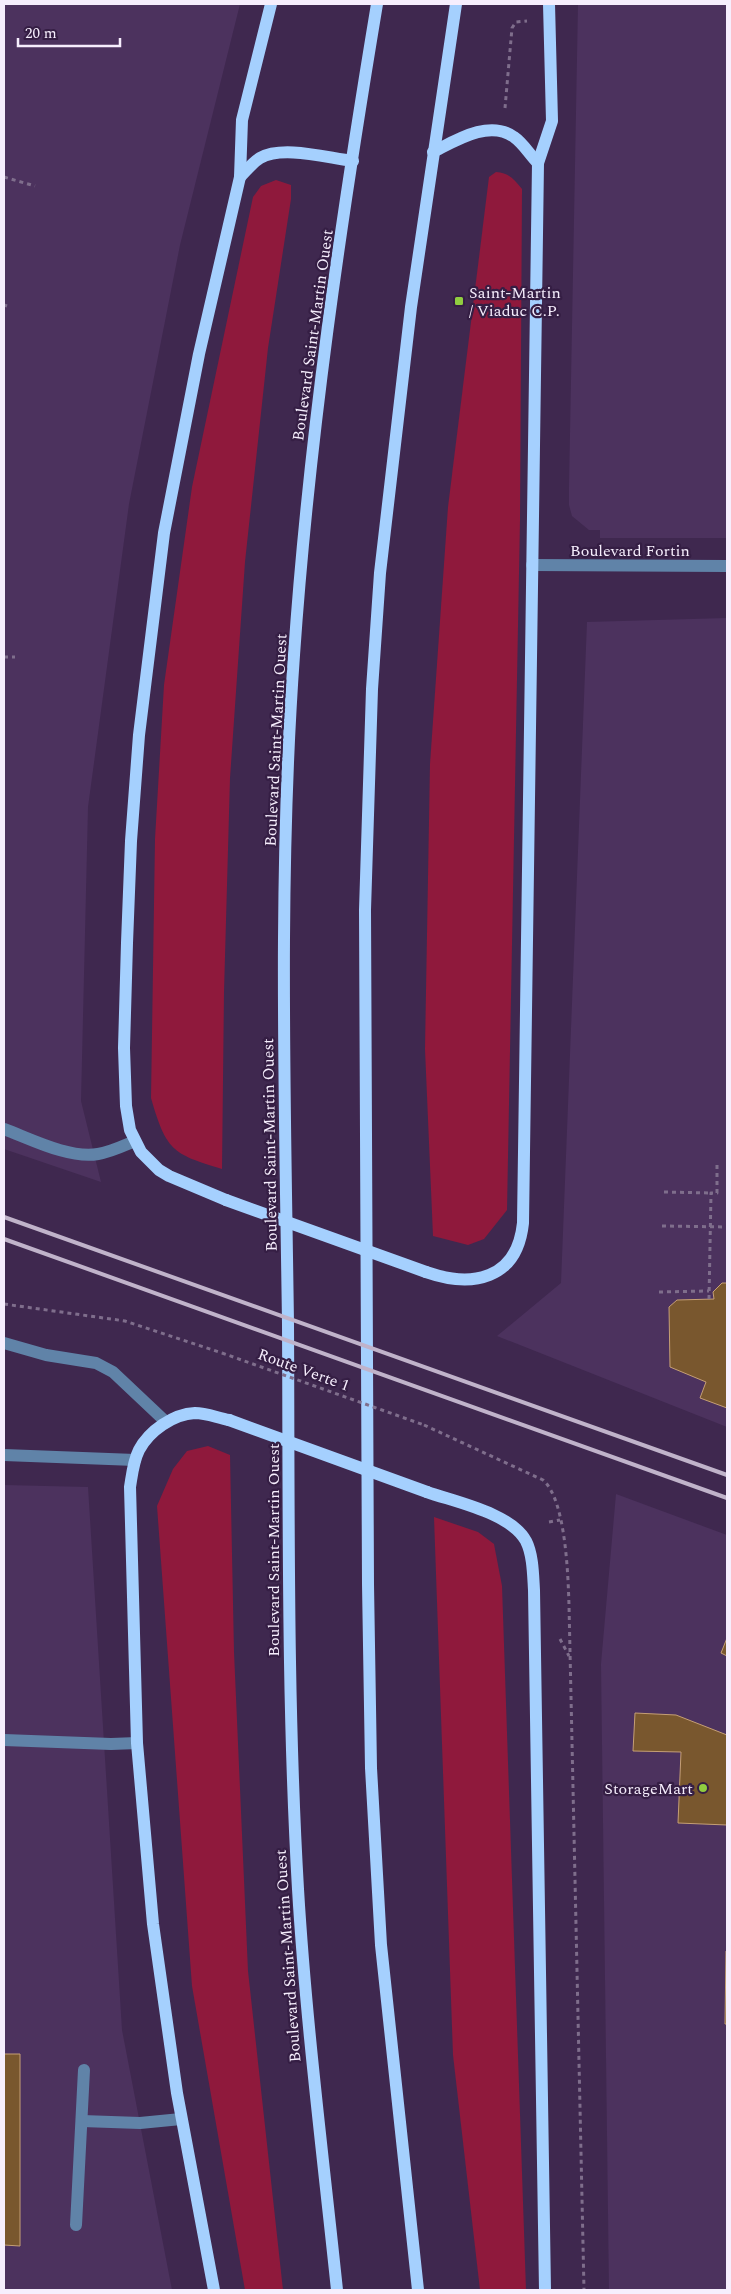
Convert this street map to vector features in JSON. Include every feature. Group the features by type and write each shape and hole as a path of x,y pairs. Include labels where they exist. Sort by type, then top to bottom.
{"main road":[{"path":"271,4 242,120 240,176 199,354 164,533 144,686 131,841 124,1019 126,1106 130,1130 135,1141 158,1170 226,1200 426,1272 460,1280 471,1280 491,1275 504,1266 514,1254 522,1234 538,163 552,121 549,4"},
{"name":"Boulevard Saint-Martin Ouest","path":"337,2290 306,2008 293,1780 284,990 287,797 297,617 324,346 377,4"},
{"path":"418,2290 381,1945 371,1768 368,1584 365,910 373,680 380,573 402,378 433,152 456,4"},
{"path":"433,152 468,135 490,131 502,132 516,138 538,163"},
{"path":"240,176 258,159 272,153 296,153 353,161"},
{"path":"214,2290 181,2118 156,1950 138,1743 129,1504 135,1460 147,1438 166,1422 194,1414 229,1420 507,1520 521,1533 526,1541 531,1559 534,1590 545,2290"}],"street":[{"name":"Boulevard Fortin","path":"532,565 727,566"},
{"path":"4,1130 65,1151 82,1154 99,1154 135,1141"},
{"path":"4,1343 46,1355 96,1362 113,1372 166,1422"},
{"path":"4,1455 135,1460"},
{"path":"4,1740 111,1744 138,1743"},
{"path":"76,2225 84,2070"},
{"path":"82,2121 140,2123 181,2118"}],"path":[{"path":"505,108 512,28 516,22 520,21"},
{"path":"4,177 35,186"},
{"path":"4,657 15,657"},
{"path":"664,1192 718,1193 717,1164"},
{"path":"708,1299 711,1193"},
{"path":"662,1226 727,1227"},
{"path":"659,1292 709,1291"},
{"name":"Route Verte 1","path":"4,1304 125,1321 222,1353 424,1425 543,1480 550,1489 560,1520"},
{"path":"549,1522 560,1520 568,1568 584,2290"}],"shaded area":[{"path":"4,4 240,4 180,245 129,504 88,807 81,1101 101,1182 4,1149"},
{"path":"578,4 727,4 727,538 600,538 600,530 589,530 572,516 569,505 569,488"},
{"path":"496,172 511,177 522,189 520,520 507,1210 484,1239 468,1245 433,1236 425,1049 430,764 448,507 489,177"},
{"path":"276,180 291,185 291,199 268,348 245,562 230,778 224,992 222,1169 192,1159 173,1147 161,1129 151,1098 155,839 164,685 192,487 253,197 261,186"},
{"path":"727,618 727,1427 497,1336 561,1283 587,622"},
{"path":"208,1446 230,1455 234,1652 248,1971 283,2290 245,2290 192,1986 157,1506 173,1469 187,1451"},
{"path":"4,1485 88,1487 122,2030 172,2290 4,2290"},
{"path":"616,1494 727,1535 727,2290 609,2290 601,1664"},
{"path":"434,1517 478,1532 494,1544 502,1586 526,2290 480,2290 453,2055"}],"building":[{"path":"722,1283 727,1283 727,1408 700,1398 706,1382 670,1367 669,1307 677,1300 714,1299 713,1292"},
{"path":"727,1638 727,1656 721,1653"},
{"name":"StorageMart","path":"635,1713 676,1715 727,1735 727,1825 678,1823 681,1752 633,1751"},
{"path":"726,1951 727,2024 725,2024"},
{"path":"4,2054 20,2054 20,2246 4,2245"}],"railway":[{"path":"4,1217 727,1475"},
{"path":"4,1239 727,1498"}],"place":[{"name":"Saint-Martin / Viaduc C.P.","path":"459,301"},
{"name":"StorageMart","path":"703,1788"}]}
